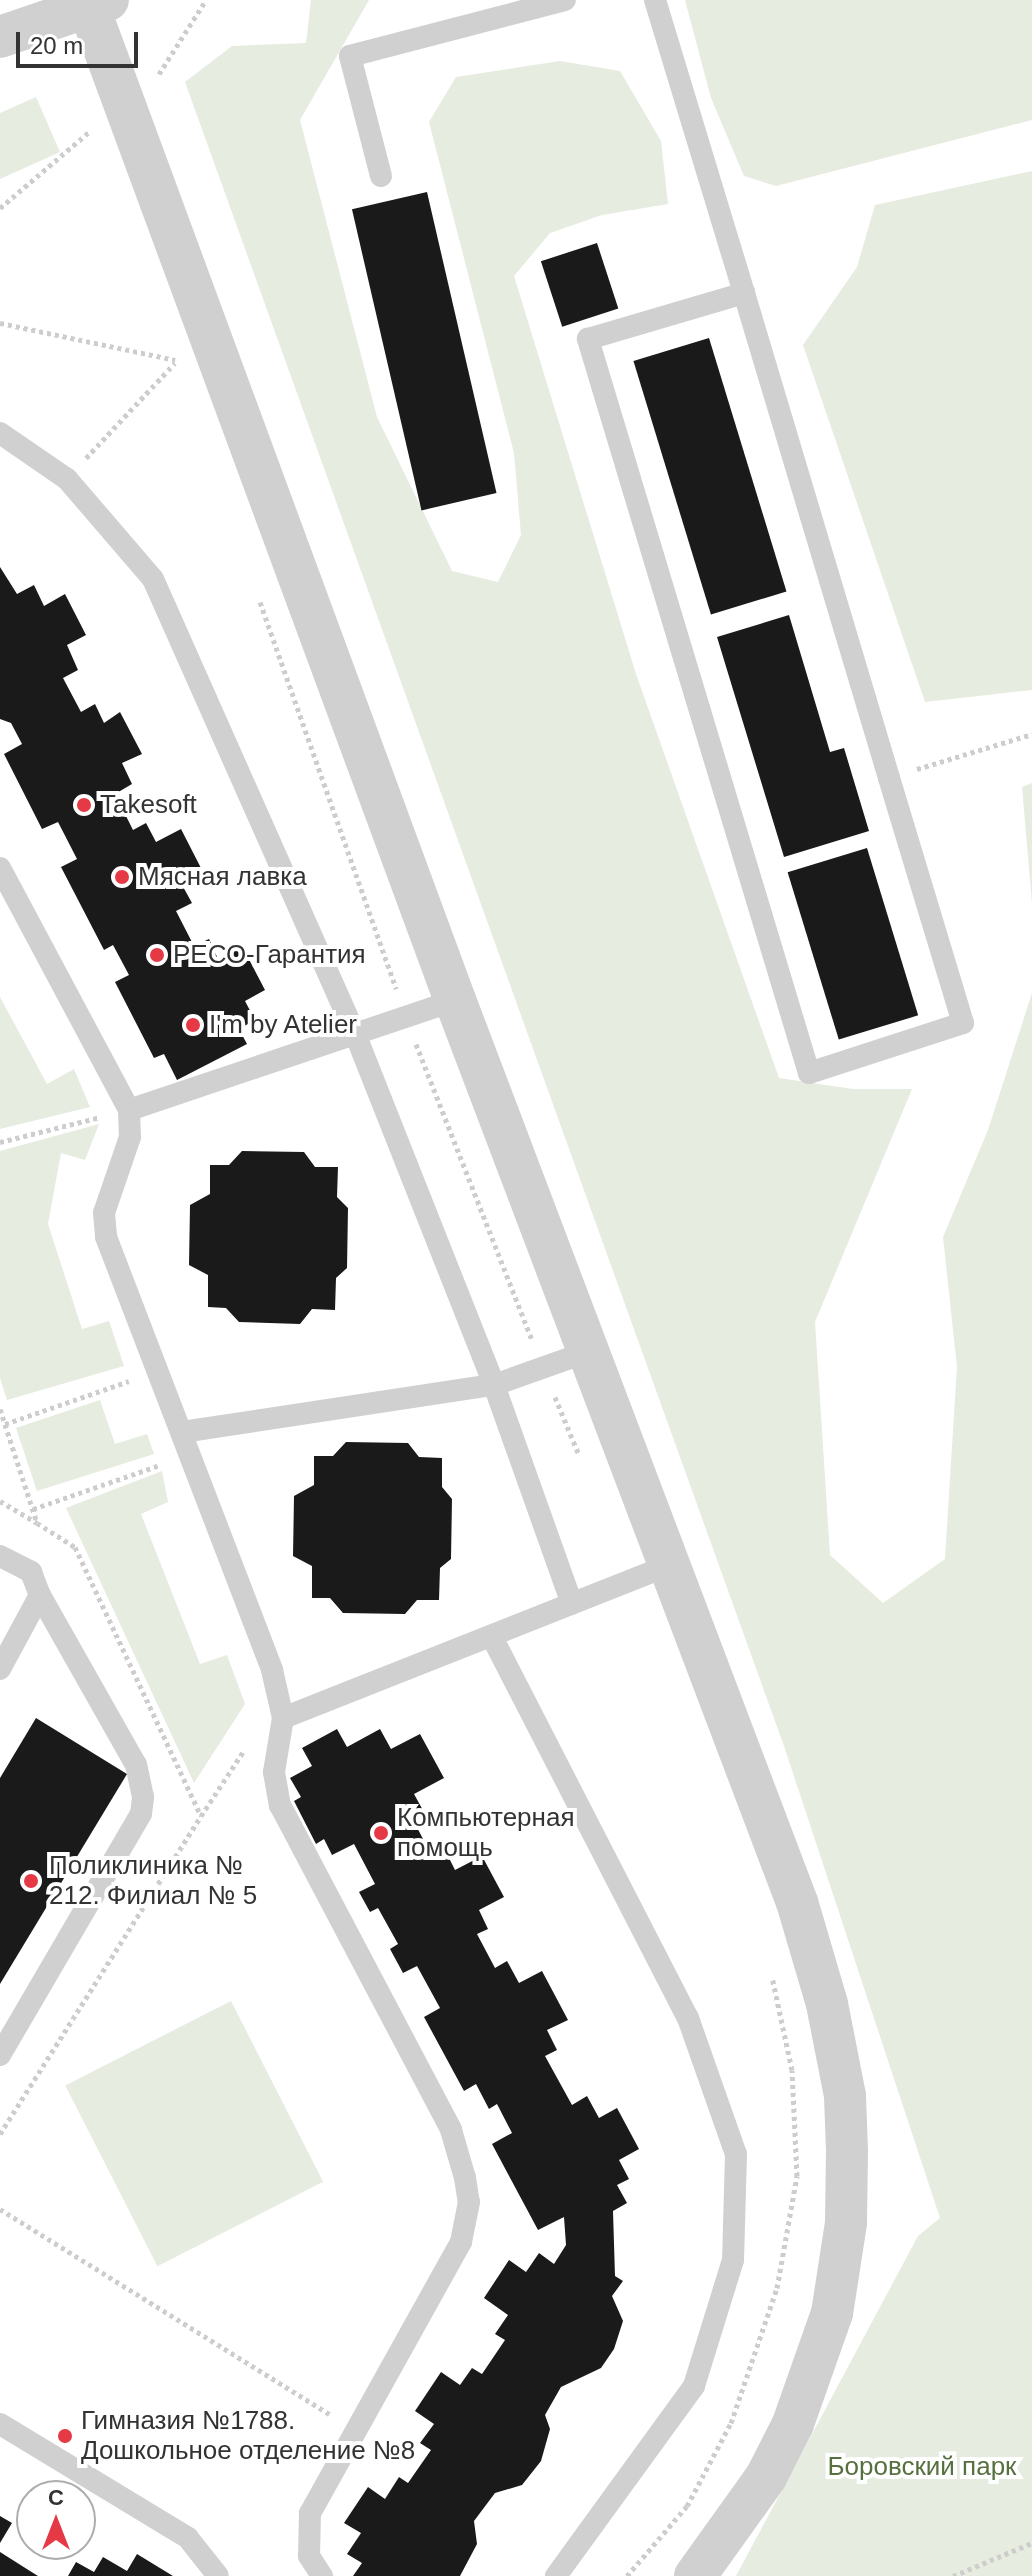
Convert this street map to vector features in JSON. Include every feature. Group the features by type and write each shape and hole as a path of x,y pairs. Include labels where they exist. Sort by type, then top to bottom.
{"street":[{"path":"0,37 98,4 214,337 455,1000 797,1902 824,1990 845,2096 846,2223 832,2313 793,2424 766,2477 695,2576"}],"lane":[{"path":"381,176 350,56 565,0"},
{"path":"655,0 744,293 963,1023 809,1073 588,339 744,293"},
{"path":"0,433 67,479 153,579 356,1036 494,1385 572,1604"},
{"path":"0,868 129,1110 130,1137 104,1213 106,1237 272,1670 283,1718 274,1772 280,1805 451,2130 469,2202 461,2242 354,2429 310,2513 309,2556 322,2576"},
{"path":"129,1110 356,1036 455,1000"},
{"path":"182,1432 494,1385 590,1351"},
{"path":"0,1556 31,1572 40,1595 136,1765 143,1797 141,1814 0,2055"},
{"path":"283,1718 493,1639 671,1564"},
{"path":"0,1669 40,1595"},
{"path":"493,1639 688,2018 736,2154 733,2260 694,2386 556,2576"},
{"path":"0,2424 188,2538 218,2576"}],"path":[{"path":"0,323 174,360 214,337"},
{"path":"889,778 1032,734"},
{"path":"0,1142 129,1110"},
{"path":"5,1424 159,1371"},
{"path":"0,1409 37,1523"},
{"path":"33,1509 190,1454"},
{"path":"0,1501 75,1547 201,1816"},
{"path":"0,2134 245,1749"},
{"path":"0,2209 354,2429"},
{"path":"953,2576 1032,2543"}],"green space":[{"name":"Боровский парк","path":"311,0 369,0 300,120 377,417 452,571 498,582 521,535 514,453 429,122 456,77 560,61 620,71 661,141 668,204 602,215 550,233 514,276 636,674 779,1078 853,1089 912,1089 815,1322 830,1555 883,1603 945,1559 957,1367 943,1237 988,1130 1032,993 1032,2576 736,2576 918,2236 940,2218 784,1746 185,82 232,46 306,43"},
{"path":"685,0 1032,0 1032,120 776,186 744,176 711,98"},
{"path":"36,97 60,152 0,179 0,113"},
{"path":"1032,171 1032,690 925,702 803,345 857,267 875,205"},
{"path":"1032,783 1032,903 1022,787"},
{"path":"0,997 47,1084 74,1069 90,1107 0,1129"},
{"path":"99,1124 85,1160 61,1153 48,1224 82,1329 109,1321 124,1366 7,1400 0,1378 0,1151"},
{"path":"100,1400 115,1444 147,1434 154,1454 37,1491 16,1428"},
{"path":"162,1471 168,1502 141,1514 200,1664 227,1655 245,1704 194,1783 66,1508"},
{"path":"231,2001 323,2182 157,2266 65,2085"}],"building":[{"path":"427,192 497,493 421,510 352,209"},
{"path":"597,243 618,309 562,327 541,261"},
{"path":"709,338 786,591 711,615 633,361"},
{"path":"0,567 17,594 34,585 44,606 65,594 86,635 67,645 78,670 63,678 81,712 95,704 104,723 120,712 142,754 122,763 132,784 115,794 133,830 146,823 156,842 181,829 203,872 181,883 192,903 176,911 194,946 209,939 218,959 242,946 265,990 245,1001 255,1020 239,1029 247,1044 177,1080 164,1054 154,1058 115,982 129,975 113,945 104,950 61,867 77,859 58,822 42,829 4,754 22,744 11,723 0,719"},
{"path":"789,615 830,752 844,748 869,831 784,857 717,637"},
{"path":"867,848 918,1015 839,1040 788,872"},
{"path":"242,1151 304,1152 315,1167 338,1167 337,1197 348,1208 347,1268 336,1278 335,1310 312,1309 300,1324 239,1322 226,1308 208,1307 208,1275 189,1265 190,1205 210,1194 210,1165 229,1165"},
{"path":"346,1442 408,1443 419,1457 442,1458 442,1487 452,1499 451,1559 440,1568 439,1600 417,1600 405,1614 343,1613 330,1598 312,1598 312,1566 293,1556 294,1496 314,1485 314,1456 333,1456"},
{"name":"Поликлиника № 212. Филиал № 5","path":"36,1718 127,1774 0,1984 0,1778"},
{"path":"337,1729 347,1747 380,1729 391,1749 420,1734 444,1778 414,1794 425,1814 413,1820 431,1854 444,1848 455,1870 482,1856 504,1897 479,1910 488,1929 477,1934 495,1968 507,1961 519,1983 542,1971 568,2020 547,2030 557,2050 545,2056 572,2105 587,2096 599,2118 617,2108 639,2149 619,2160 629,2179 617,2185 627,2203 613,2211 615,2276 623,2281 612,2296 623,2321 614,2349 601,2368 561,2387 545,2415 550,2429 541,2461 522,2485 495,2493 474,2521 477,2544 460,2576 353,2576 362,2563 347,2554 361,2533 344,2523 368,2487 385,2499 399,2477 408,2483 431,2450 420,2443 434,2424 415,2411 441,2372 460,2385 472,2368 482,2374 505,2340 495,2334 508,2315 484,2298 509,2260 526,2272 539,2253 554,2264 566,2245 564,2217 538,2230 492,2144 512,2133 497,2104 489,2109 476,2084 464,2091 424,2017 440,2008 417,1966 403,1973 390,1949 398,1944 378,1908 370,1912 359,1892 375,1884 354,1844 332,1855 324,1839 316,1844 294,1801 301,1797 290,1778 312,1766 302,1748"},
{"path":"0,2516 12,2523 0,2543"},
{"path":"0,2552 30,2571 38,2576 0,2576"},
{"path":"137,2554 173,2576 68,2576 76,2562 94,2572 103,2557 127,2571"}],"place":[{"name":"Takesoft","path":"84,805"},
{"name":"Мясная лавка","path":"122,877"},
{"name":"РЕСО-Гарантия","path":"157,955"},
{"name":"I'm by Atelier","path":"193,1025"},
{"name":"Компьютерная помощь","path":"381,1833"},
{"name":"Поликлиника № 212. Филиал № 5","path":"31,1881"},
{"name":"Гимназия №1788. Дошкольное отделение №8","path":"65,2436"}]}
